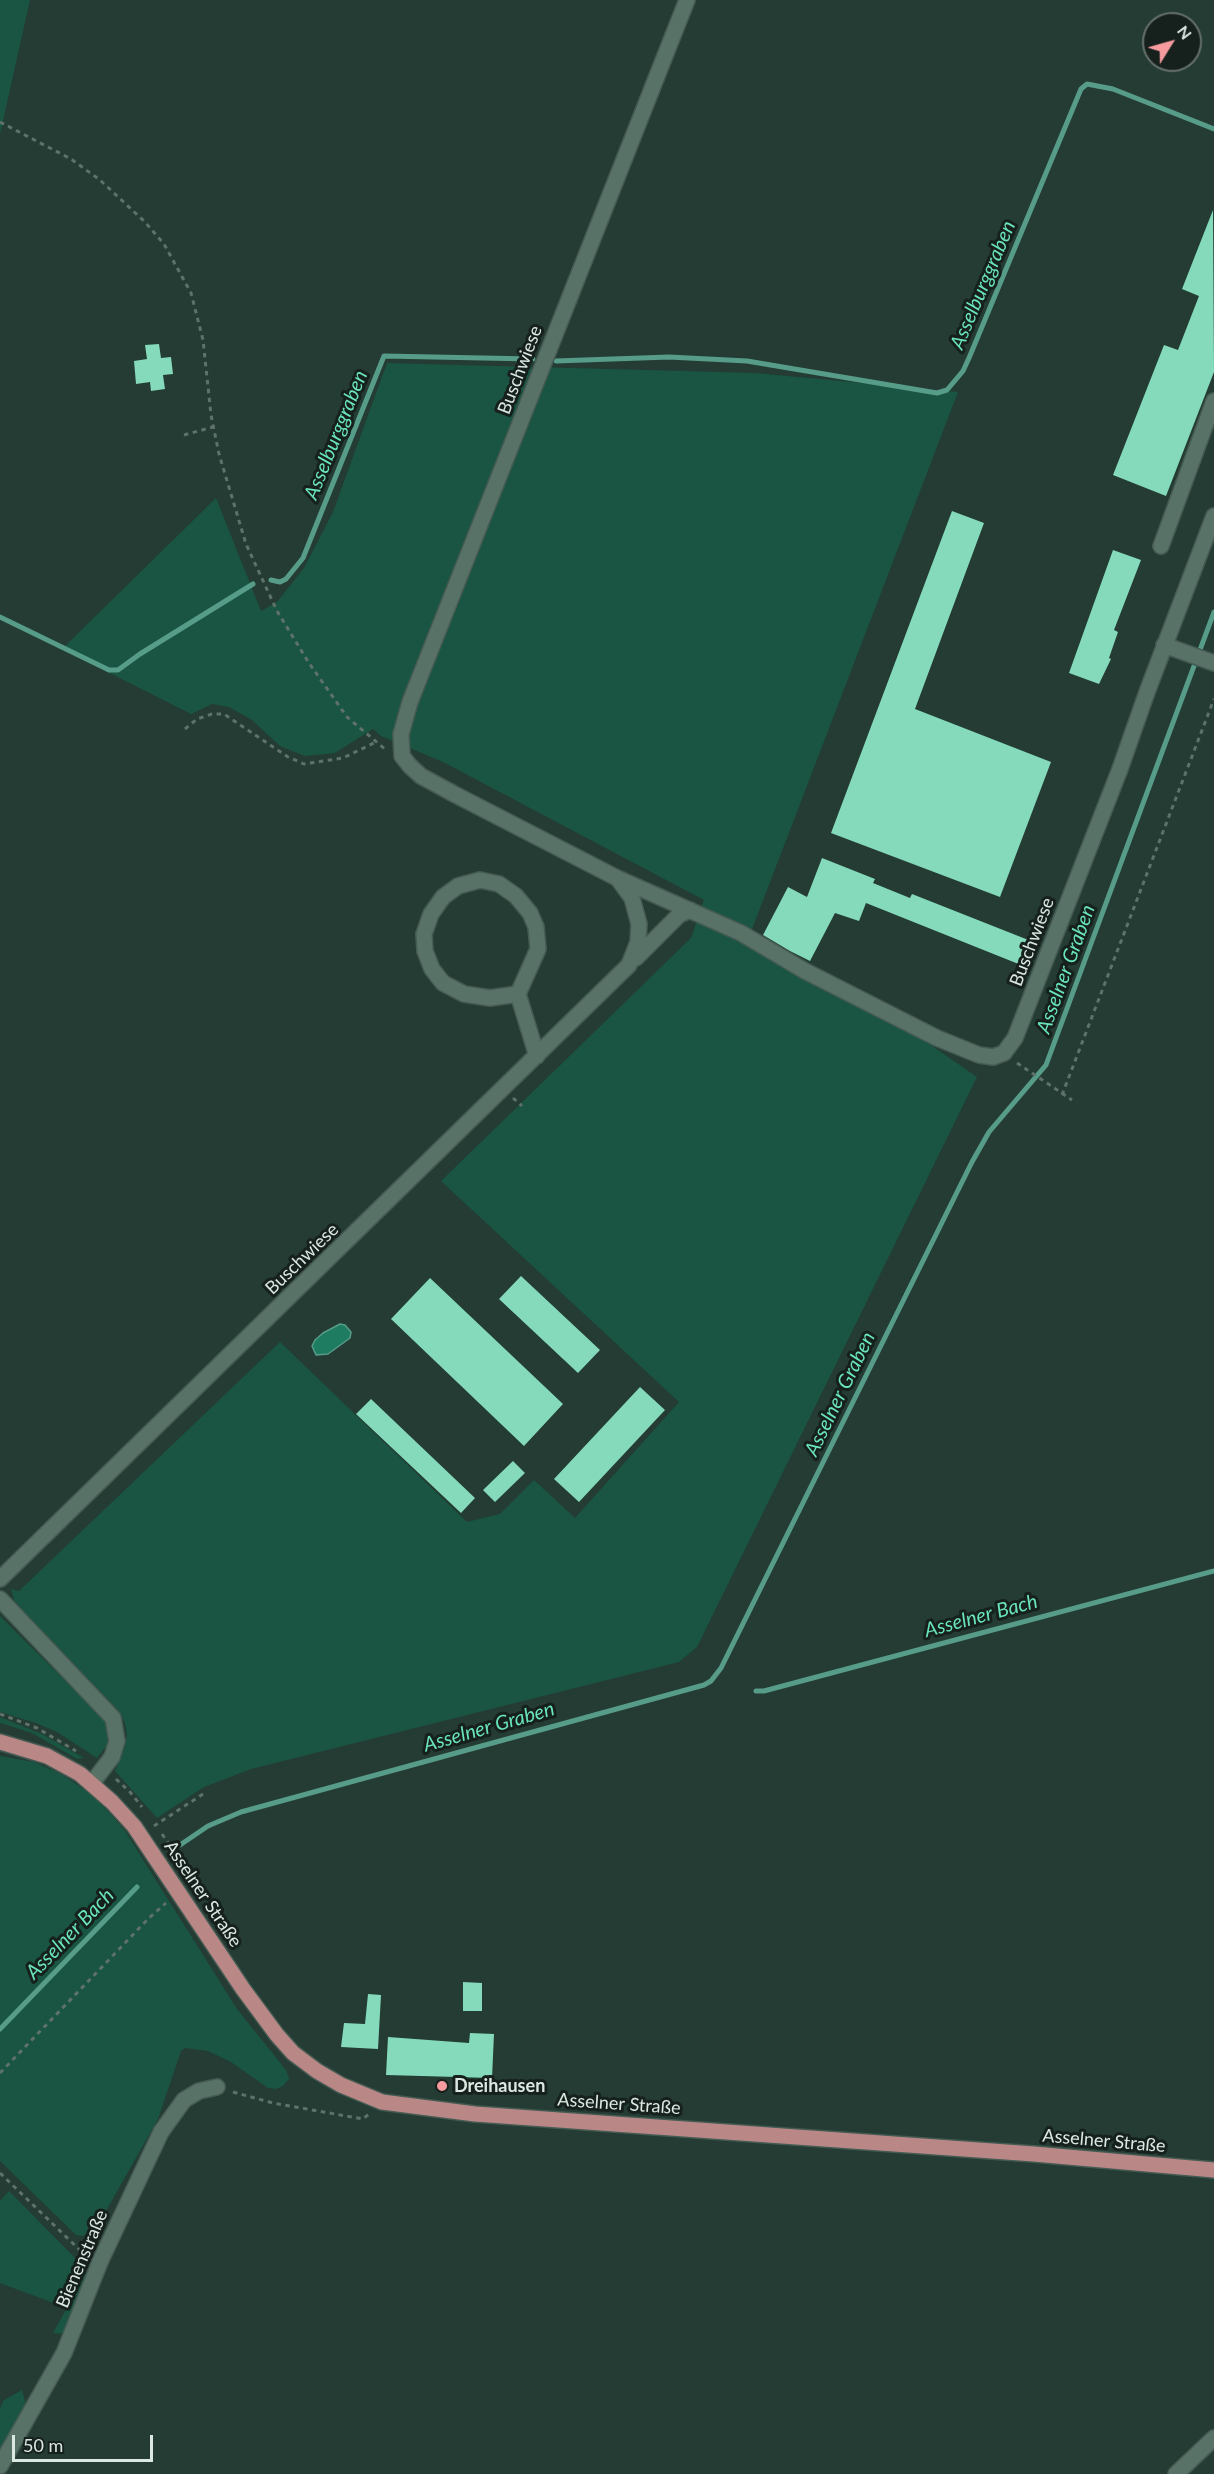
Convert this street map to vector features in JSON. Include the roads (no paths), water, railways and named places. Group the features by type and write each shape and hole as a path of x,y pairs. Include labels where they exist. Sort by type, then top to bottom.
{"main road":[{"name":"Asselner Straße","path":"0,1742 47,1756 92,1783 112,1802 140,1836 263,2018 293,2052 317,2071 341,2085 382,2102 464,2113 1034,2154 1214,2170"}],"street":[{"name":"Buschwiese","path":"687,0 410,702 401,735 402,756 421,776 617,878 741,933 805,971 937,1038 979,1055 993,1057 1004,1053 1015,1038 1170,647 1214,516"},
{"path":"1161,546 1210,426 1214,401"},
{"path":"1170,647 1214,663"},
{"name":"Buschwiese","path":"617,878 632,898 639,924 638,942 629,965"},
{"path":"518,994 490,998 464,994 443,983 432,969 425,951 424,934 437,905 443,897 458,886 480,880 499,884 516,896 530,913 536,927 538,949 518,994 537,1056"},
{"name":"Buschwiese","path":"0,1579 537,1056 659,933 679,915 690,910"},
{"path":"0,1599 113,1718 117,1741 112,1757 92,1783"},
{"name":"Bienenstraße","path":"0,2466 64,2354 100,2262 161,2132 184,2100 199,2091 217,2087"},
{"path":"1176,2474 1214,2438"}],"waterway":[{"name":"Asselburggraben","path":"556,361 669,357 747,361 937,393 947,390 963,371 969,358 1081,89 1087,84 1113,89 1214,129"},
{"name":"Asselburggraben","path":"271,580 280,582 286,579 303,558 384,356 533,359"},
{"name":"Asselburggraben","path":"0,617 109,670 118,670 253,584"},
{"name":"Asselner Graben","path":"180,1845 208,1826 241,1812 704,1685 711,1681 721,1668 972,1162 989,1132 1046,1065 1214,612"},
{"name":"Asselner Bach","path":"756,1691 764,1691 1214,1571"},
{"name":"Asselner Bach","path":"0,2029 137,1887"}],"place":[{"name":"Dreihausen","path":"442,2086"}]}
